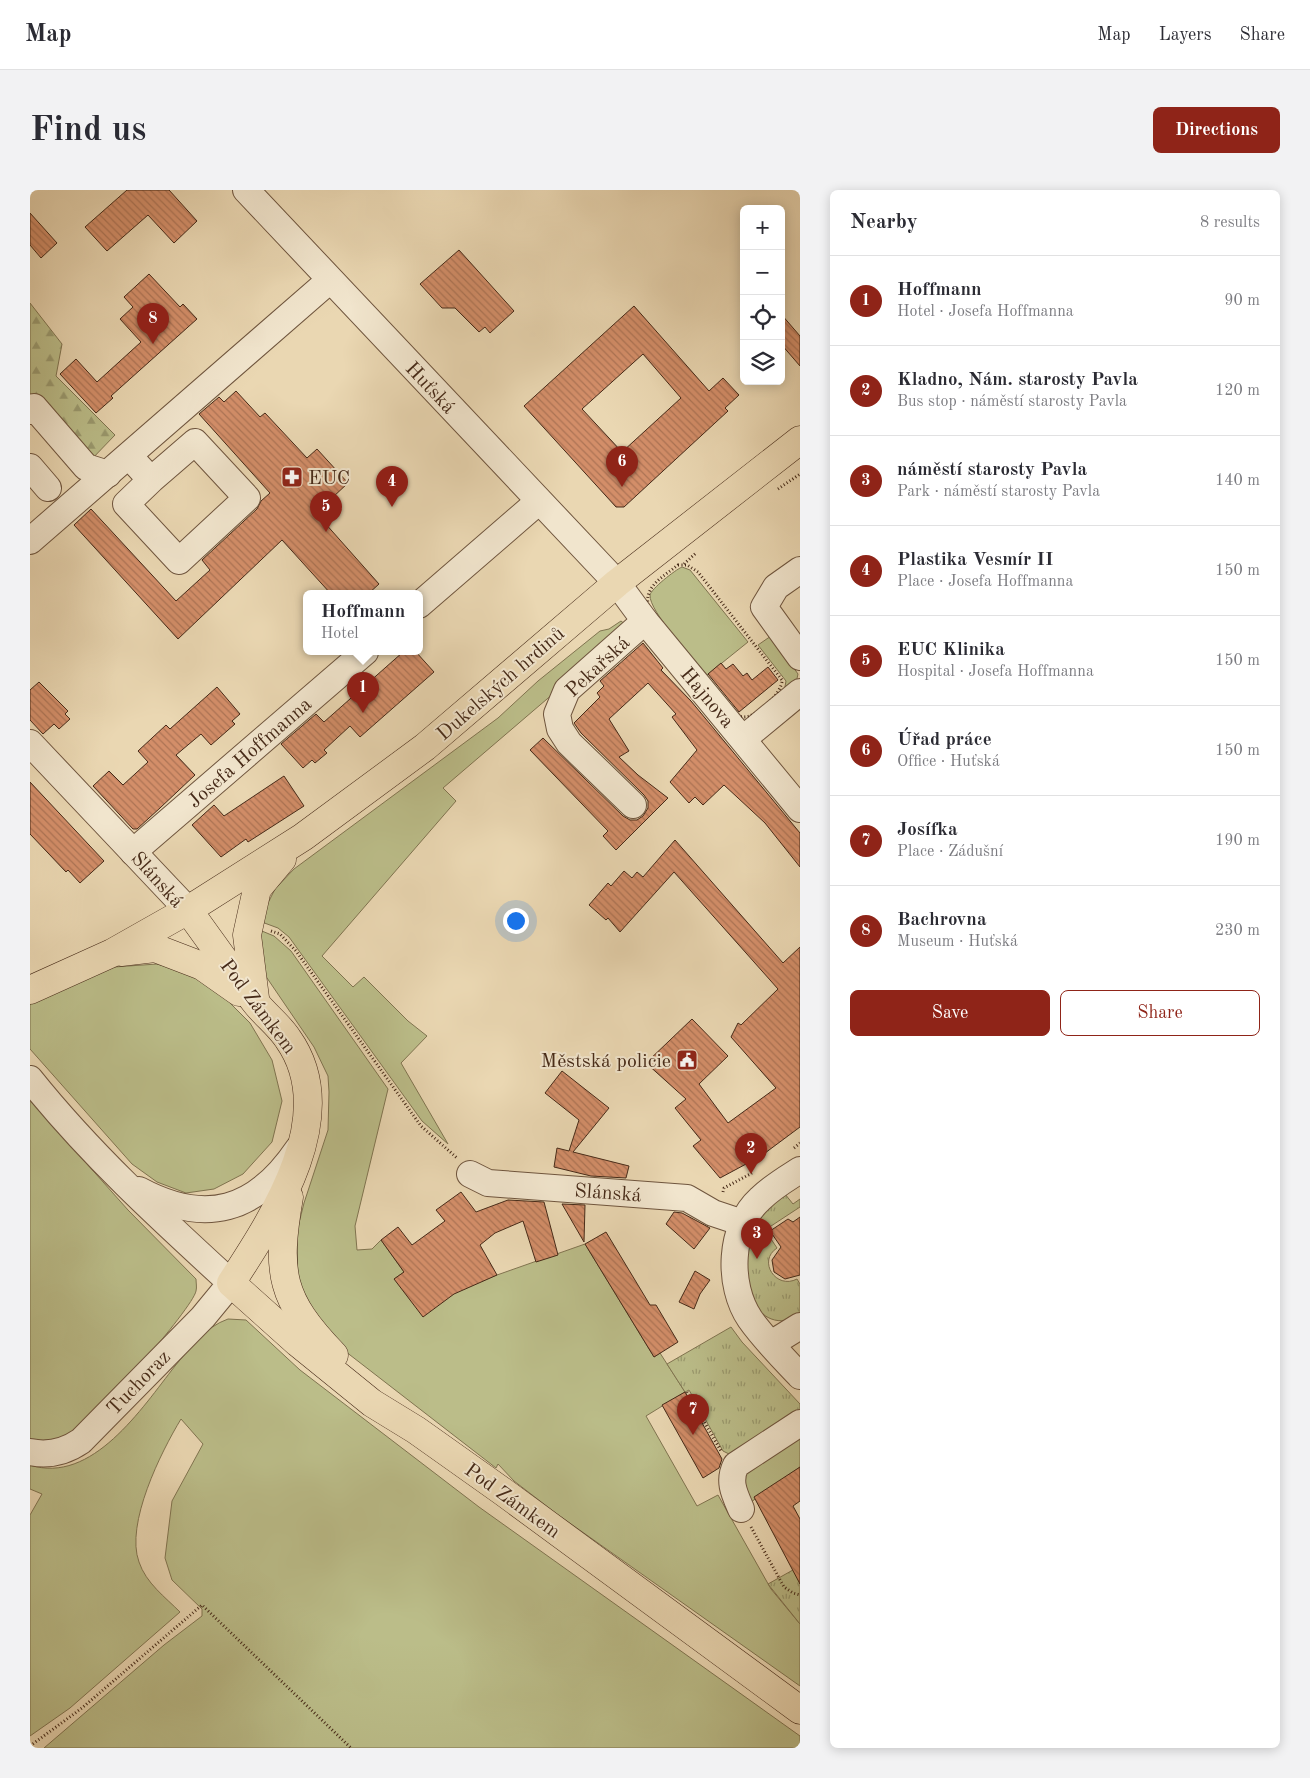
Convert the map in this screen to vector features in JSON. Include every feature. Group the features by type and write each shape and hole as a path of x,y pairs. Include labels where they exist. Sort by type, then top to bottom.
{"main road":[{"name":"Dukelských hrdinů","path":"188,910 297,840 425,747 617,583 800,440"},
{"path":"256,1004 247,935 257,889 297,840"},
{"name":"Slánská","path":"30,990 112,953 188,910"},
{"name":"Pod Zámkem","path":"188,910 256,1004 289,1039 302,1068 310,1097 304,1140 294,1169 259,1238 231,1283 298,1343 372,1403 416,1430 800,1710"},
{"path":"112,953 155,948 191,961 256,1004"},
{"path":"294,1169 282,1252 283,1276 295,1307 321,1342 416,1430"}],"street":[{"name":"Huťská","path":"246,190 538,502 617,583"},
{"path":"35,527 108,474 330,280"},
{"path":"30,411 34,407 86,467 108,474"},
{"path":"195,442 247,498 179,561 126,504 151,480 195,442"},
{"path":"129,456 151,480"},
{"path":"30,467 48,488"},
{"path":"423,602 538,502"},
{"path":"800,570 776,587 764,607 800,657"},
{"name":"Hajnova","path":"617,583 645,621 739,727 800,809"},
{"name":"Pekařská","path":"633,805 569,743 560,729 558,714 566,690 645,621"},
{"name":"Josefa Hoffmanna","path":"134,852 362,655"},
{"path":"739,727 800,692"},
{"name":"Slánská","path":"30,743 188,910"},
{"name":"Pod Zámkem","path":"30,1079 58,1113 118,1178 231,1283"},
{"name":"Pod Zámkem","path":"118,1178 176,1206 201,1210 227,1208 254,1196 268,1184 289,1161 304,1140"},
{"path":"800,1170 759,1199 743,1223 738,1236 734,1264 739,1292 750,1318 800,1376"},
{"name":"Slánská","path":"470,1174 488,1183 687,1198 713,1213 743,1223"},
{"name":"Tuchoraz","path":"30,1452 40,1454 62,1451 81,1441 203,1317 231,1283"},
{"path":"771,1344 800,1326"},
{"path":"740,1509 733,1492 731,1475 736,1465 800,1423"}],"path":[{"path":"678,565 687,565 698,572 782,680 780,690 751,717 744,718 739,727 649,609 647,598 649,590 678,565"},
{"path":"247,935 255,936 256,925 280,934 296,951 421,1126 464,1164 470,1174"},
{"path":"687,1392 725,1459 736,1465"},
{"path":"740,1509 784,1587 800,1595"},
{"path":"30,1746 82,1708 202,1605 351,1748"}],"green space":[{"path":"30,303 62,344 56,376 115,435 89,462 30,403"},
{"path":"682,567 690,570 748,642 707,675 664,624 652,603 650,595 654,589"},
{"path":"621,621 630,628 443,788 456,801 322,956 353,987 364,977 408,1021 427,1036 401,1063 448,1144 422,1121 289,937 278,928 259,921 275,889 294,869 498,718 538,681 600,631 609,629"},
{"path":"771,636 798,674 796,683 784,692 786,681 758,645"},
{"path":"257,929 274,936 291,951 388,1089 355,1226 357,1250 372,1249 381,1240 404,1272 394,1279 463,1287 585,1244 654,1357 660,1353 685,1392 646,1416 697,1506 718,1495 771,1589 800,1624 800,1686 557,1514 514,1481 498,1464 496,1468 341,1348 298,1293 297,1231 304,1203 328,1130 328,1076 314,1047 267,978 261,966"},
{"path":"157,964 191,973 220,993 250,1023 272,1060 282,1101 272,1142 243,1174 214,1189 186,1193 157,1182 132,1164 30,1049 30,1004 114,967"},
{"path":"30,1100 128,1210 196,1279 196,1291 191,1302 161,1341 120,1389 85,1425 75,1433 64,1437 53,1440 30,1441"},
{"path":"785,1194 793,1204 800,1199 800,1207 765,1230 777,1248 771,1254 769,1260 772,1272 782,1281 797,1279 800,1284 800,1317 782,1321 768,1317 758,1309 751,1295 747,1263 748,1246 755,1225 766,1210"},
{"path":"228,1319 246,1320 300,1370 479,1507 800,1736 800,1748 44,1748 164,1645 202,1616 202,1609 172,1580 165,1558 172,1501 203,1444 181,1419 155,1469 147,1489 137,1528 136,1546 142,1570 156,1589 180,1612 70,1708 30,1736 30,1515 42,1494 30,1489 30,1465 53,1468 74,1464 94,1454 131,1421 198,1339 212,1327"},
{"path":"731,1327 742,1342 800,1404 800,1418 731,1455 723,1451 689,1390 685,1392 667,1364"},
{"path":"800,1429 800,1467 751,1502 740,1481 754,1457"},
{"path":"800,1566 800,1624 768,1584"}],"building":[{"path":"127,190 169,190 197,221 174,243 148,215 107,251 85,227"},
{"path":"30,213 57,243 41,258 30,245"},
{"path":"459,250 514,311 490,333 485,327 479,332 455,308 442,308 420,284"},
{"path":"149,274 180,307 183,304 197,319 111,396 113,398 96,413 60,374 76,359 97,382 141,342 120,319 133,307 124,297"},
{"path":"634,306 709,391 723,378 739,395 725,408 728,411 624,507 616,507 524,406","holes":["643,354 681,398 622,452 582,409"]},
{"path":"785,319 800,336 800,366 785,349"},
{"path":"236,391 260,417 265,413 307,458 317,449 348,483 316,513 379,584 372,590 327,590 282,540 178,639 74,525 91,509 176,601 210,570 202,560 257,509 261,501 270,493 199,414 219,397 224,402"},
{"path":"643,643 663,668 661,670 691,701 800,833 800,867 765,823 724,785 703,805 695,797 689,803 670,782 697,750 672,717 676,714 648,683 609,719 629,751 619,757 638,775 668,798 616,850 603,836 608,831 530,750 543,738 623,816 630,820 637,820 643,816 648,808 648,801 644,795 581,733 574,723 600,697 597,693 604,686 600,681"},
{"path":"400,655 419,655 434,672 360,737 350,726 324,750 327,753 315,763 312,760 303,768 281,744 316,714 324,722"},
{"path":"721,663 726,669 733,664 743,676 747,673 752,680 768,667 778,680 739,712 708,674"},
{"path":"39,682 68,711 65,714 70,719 59,729 54,724 43,734 30,720 30,690"},
{"path":"217,687 240,714 232,721 235,724 211,745 201,734 176,755 195,775 137,829 133,829 93,786 109,771 123,785 148,762 138,751 166,725 170,729"},
{"path":"284,776 304,806 248,842 246,839 221,857 192,825 214,805 224,816"},
{"path":"30,782 104,861 80,883 68,870 66,872 30,834"},
{"path":"675,840 783,963 800,947 800,1127 761,1156 720,1178 693,1146 701,1140 675,1108 686,1099 646,1063 692,1019 728,1056 699,1084 728,1123 776,1088 731,1037 738,1023 741,1025 778,989 674,872 620,932 608,918 606,920 589,905 608,883 611,886 624,871 632,878 637,872 643,877"},
{"path":"562,1071 609,1108 573,1152 629,1166 626,1178 591,1176 554,1167 557,1148 569,1151 579,1120 545,1093"},
{"path":"461,1192 476,1212 508,1200 544,1202 558,1255 536,1262 523,1221 495,1233 480,1245 497,1275 454,1294 423,1317 394,1279 404,1272 381,1240 398,1227 412,1245 445,1221 436,1210"},
{"path":"562,1204 585,1205 584,1242"},
{"path":"674,1212 682,1213 710,1228 694,1249 666,1224"},
{"path":"800,1217 800,1275 785,1279 774,1272 772,1260 781,1247 770,1231 788,1219 793,1222"},
{"path":"606,1232 650,1305 656,1305 678,1342 654,1357 585,1244"},
{"path":"695,1271 710,1280 700,1294 694,1309 679,1302"},
{"path":"685,1392 722,1459 719,1468 703,1478 662,1405"},
{"path":"800,1467 800,1501 793,1506 800,1519 800,1584 754,1497"}],"place":[{"name":"Bachrovna","path":"153,344"},
{"name":"EUC","path":"292,477"},
{"name":"Úřad práce","path":"622,487"},
{"name":"Plastika Vesmír II","path":"392,507"},
{"name":"EUC Klinika","path":"326,532"},
{"name":"Hoffmann","path":"363,713"},
{"name":"Městská policie","path":"687,1060"},
{"name":"Kladno, Nám. starosty Pavla","path":"751,1174"},
{"name":"náměstí starosty Pavla","path":"757,1259"},
{"name":"Josífka","path":"693,1435"}]}
